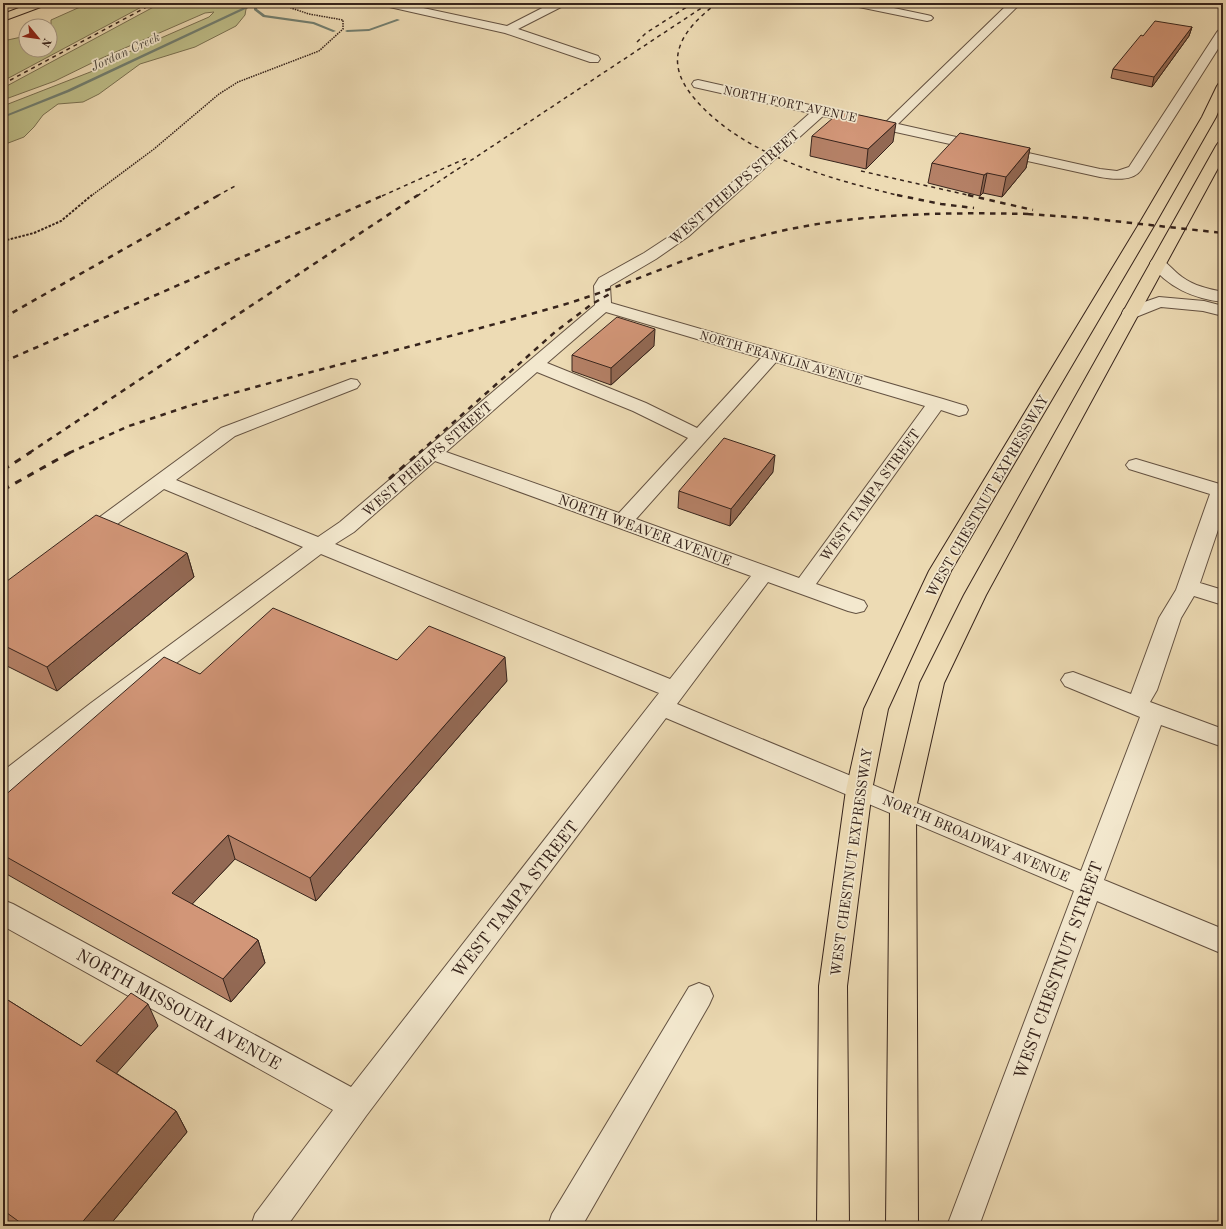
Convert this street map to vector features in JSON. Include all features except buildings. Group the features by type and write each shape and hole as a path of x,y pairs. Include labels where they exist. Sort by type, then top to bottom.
{"main road":[{"path":"3,18 42,3"},
{"name":"WEST CHESTNUT EXPRESSWAY","path":"833,1226 833,986 859,790 876,709 940,571 1147,224 1209,117 1223,86"},
{"path":"902,1226 903,808 932,683 975,595 1223,146"}],"street":[{"path":"385,3 508,30 594,59"},
{"path":"508,30 560,3"},
{"path":"854,3 927,18"},
{"path":"890,126 1015,3"},
{"name":"NORTH FORT AVENUE","path":"698,84 1100,173 1117,175 1129,174 1134,170 1223,32"},
{"name":"WEST PHELPS STREET","path":"3,785 99,709 290,566 347,527 434,454 603,306 602,286 605,281 650,256 684,233 820,111"},
{"path":"1158,263 1166,275 1188,288 1223,297"},
{"path":"1130,313 1159,302 1204,306 1223,311"},
{"name":"NORTH FRANKLIN AVENUE","path":"603,306 959,410"},
{"path":"622,522 773,355"},
{"path":"536,364 632,403 699,436"},
{"path":"67,551 228,432 351,384"},
{"name":"WEST TAMPA STREET","path":"803,587 937,403"},
{"name":"NORTH WEAVER AVENUE","path":"434,454 856,606"},
{"path":"1136,465 1222,491"},
{"path":"162,481 319,546"},
{"name":"WEST CHESTNUT STREET","path":"963,1226 1090,886 1145,710 1145,690 1170,618 1188,587 1222,491"},
{"name":"NORTH BROADWAY AVENUE","path":"319,546 669,698 859,790 1223,942"},
{"name":"WEST TAMPA STREET","path":"267,1226 355,1106 764,573"},
{"path":"1188,587 1223,598"},
{"path":"1073,680 1145,710 1223,738"},
{"name":"NORTH MISSOURI AVENUE","path":"3,912 355,1106"},
{"path":"564,1226 698,996"}],"path":[{"path":"3,242 34,233 61,221 101,188 154,148 219,94 238,82 319,50 343,29 343,20 309,14 291,8 289,3"}],"green space":[{"path":"89,3 149,3 58,52 58,18 55,18"},
{"path":"161,3 254,3 246,9 245,15 236,26 195,47 140,64 99,94 83,102 58,104 43,115 24,137 3,145 3,106 98,69 131,51 209,17 214,12 205,13 102,58 55,81 3,100 3,88"},
{"path":"18,38 18,58 46,58 3,81 3,41"}],"waterway":[{"name":"Jordan Creek","path":"3,117 68,91 256,3 255,9 264,16 314,23 334,31"},
{"path":"347,31 369,30 398,20"}],"railway":[{"path":"3,84 154,3"},
{"path":"637,42 646,33 693,3"},
{"path":"417,196 709,3"},
{"path":"717,3 694,24 680,46 678,58 679,70 684,84 694,98 714,118 737,135 762,150 817,173 898,195"},
{"path":"382,196 469,157"},
{"path":"861,171 972,196"},
{"path":"217,196 235,186"},
{"path":"3,318 219,195"},
{"path":"3,362 384,195"},
{"path":"29,453 418,195"},
{"path":"898,195 941,204 974,208"},
{"path":"968,195 1033,210"},
{"path":"70,453 129,426 189,406 279,380 462,333 577,301 721,247 781,231 816,224 888,216 960,213 1032,214"},
{"path":"1028,214 1086,218 1223,233"},
{"path":"419,453 555,332 592,304 613,292"},
{"path":"3,470 31,452"},
{"path":"389,479 420,452"},
{"path":"3,490 70,453"}]}
